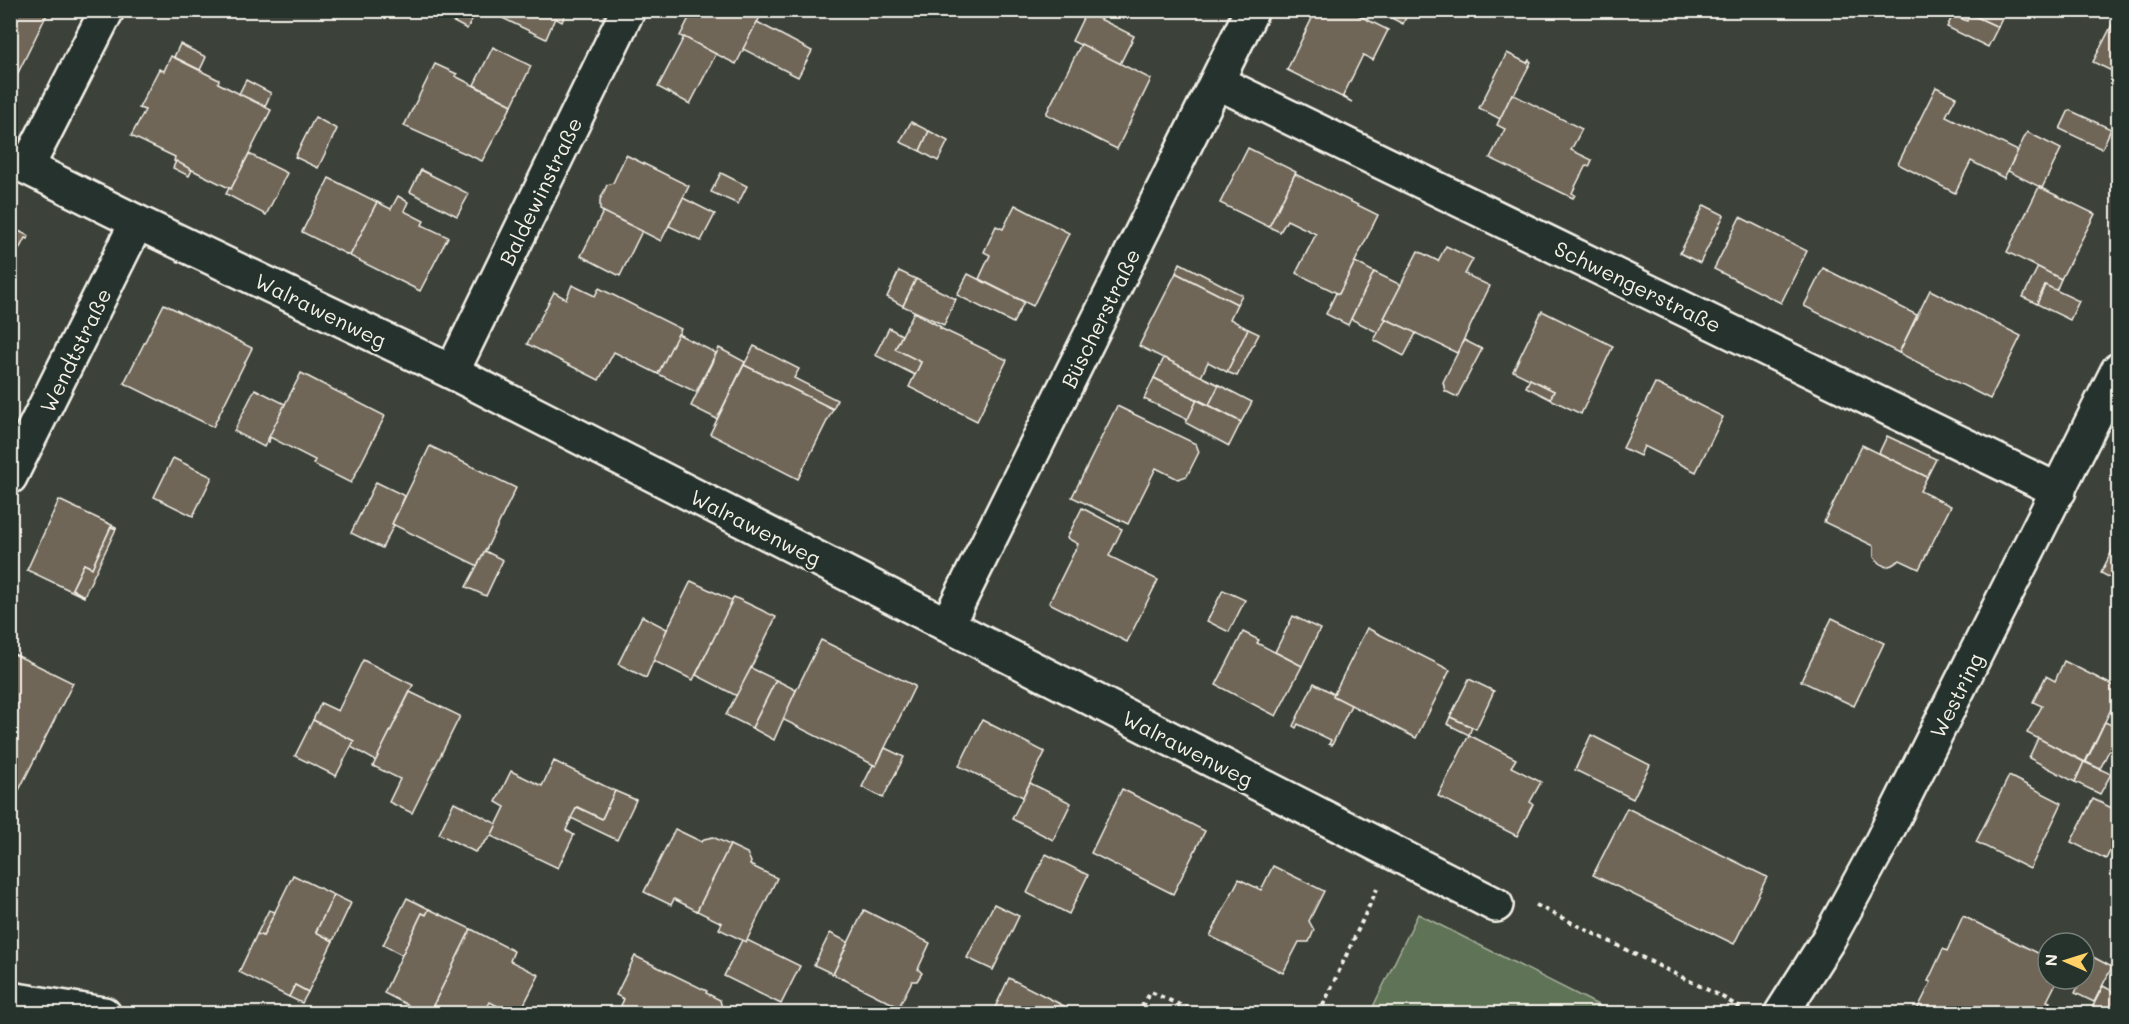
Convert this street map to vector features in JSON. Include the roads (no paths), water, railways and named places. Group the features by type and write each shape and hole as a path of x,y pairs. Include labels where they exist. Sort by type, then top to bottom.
{"street":[{"path":"19,163 107,10"},
{"name":"Baldewinstraße","path":"452,372 628,10"},
{"name":"Büscherstraße","path":"947,625 1252,10"},
{"name":"Schwengerstraße","path":"1217,82 2059,490"},
{"name":"Walrawenweg","path":"19,163 137,222 452,372 1496,905"},
{"name":"Wendtstraße","path":"10,477 137,222"},
{"name":"Westring","path":"1781,1014 1828,940 1881,843 2118,370"},
{"path":"10,999 104,1014"}]}
